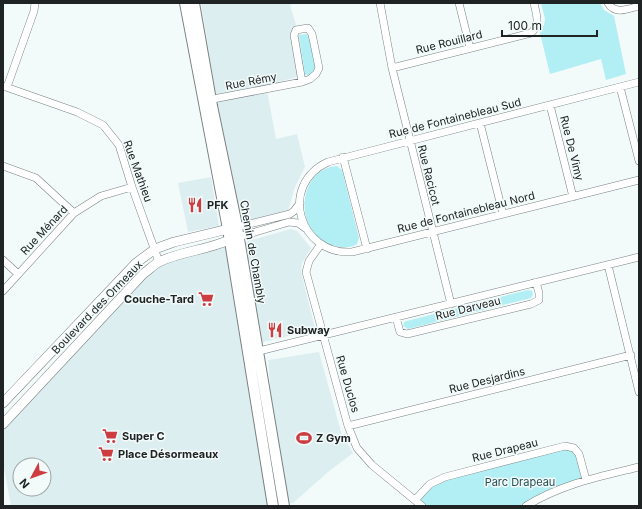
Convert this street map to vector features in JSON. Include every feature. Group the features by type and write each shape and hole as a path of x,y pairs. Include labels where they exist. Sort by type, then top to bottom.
{"main road":[{"name":"Chemin de Chambly","path":"185,3 207,100 233,233 259,351 284,506"},
{"name":"Chemin de Chambly","path":"194,3 207,100"},
{"name":"Chemin de Chambly","path":"233,233 273,506"}],"street":[{"path":"5,86 34,11 35,3"},
{"name":"Rue Racicot","path":"380,3 392,68 409,141 451,304"},
{"path":"459,3 470,48"},
{"name":"Rue Rouillard","path":"392,68 526,34 535,29 537,25 538,20 534,3"},
{"path":"608,3 612,9 616,11 639,6"},
{"name":"Rue Rémy","path":"207,100 302,82 310,79 316,74 319,68 312,34 308,28 296,30 294,35 302,82"},
{"name":"Rue de Fontainebleau Sud","path":"300,203 301,192 304,185 313,172 323,164 343,157 550,106 639,82"},
{"name":"Rue Mathieu","path":"5,86 77,112 103,125 119,145 132,187 159,262"},
{"path":"620,87 639,161"},
{"name":"Rue De Vimy","path":"550,106 573,197"},
{"path":"480,123 503,214"},
{"path":"343,157 367,249"},
{"path":"3,166 36,178 74,213"},
{"name":"Rue de Fontainebleau Nord","path":"306,228 312,236 328,248 341,252 352,252 639,180"},
{"name":"Rue Ménard","path":"3,291 74,213 101,196 132,187"},
{"path":"233,233 290,214 300,203"},
{"path":"300,203 301,213 306,228"},
{"path":"233,233 289,222 298,223 306,228"},
{"name":"Boulevard des Ormeaux","path":"3,403 136,263 155,249 174,242 233,233"},
{"name":"Boulevard des Ormeaux","path":"3,424 143,274 159,262 180,254 218,245 233,233"},
{"name":"Rue Duclos","path":"321,244 308,261 306,268 348,426 357,448 372,465 422,506"},
{"name":"Rue Darveau","path":"259,351 639,257"},
{"path":"3,260 18,274"},
{"path":"608,265 639,392"},
{"name":"Rue Darveau","path":"396,317 400,332 407,334 531,304 538,300 539,293 536,282"},
{"name":"Rue Desjardins","path":"348,426 631,355"},
{"name":"Rue Drapeau","path":"415,500 430,484 444,477 565,446 574,448 580,454 586,480"},
{"path":"526,506 543,496 576,482 639,467"}],"shaded area":[{"path":"201,3 296,3 290,5 299,35 305,75 266,85 276,139 297,134 305,167 295,187 288,211 237,224"},
{"path":"211,177 219,226 188,232 178,183"},
{"path":"291,229 297,231 311,248 302,263 301,272 315,328 313,330 263,342 261,339 245,245 248,241"},
{"path":"229,240 273,506 11,506 3,462 3,424 159,262"},
{"path":"319,352 342,435 353,453 328,472 293,503 280,504 268,360"}],"green space":[{"path":"541,3 600,3 604,10 614,16 626,74 606,80 601,59 550,74 540,33 545,19"},
{"path":"306,34 309,37 317,70 313,75 305,75 299,35"},
{"path":"337,166 342,170 359,238 357,244 350,247 336,246 322,240 312,230 306,218 305,204 307,190 313,178 323,170"},
{"path":"528,290 532,291 533,294 531,298 408,329 403,326 404,322 407,321"},
{"name":"Parc Drapeau","path":"565,446 574,448 586,480 526,506 422,506 415,500 430,484"}],"place":[{"name":"PFK","path":"195,205"},
{"name":"Couche-Tard","path":"206,299"},
{"name":"Subway","path":"275,330"},
{"name":"Super C","path":"110,436"},
{"name":"Z Gym","path":"304,438"},
{"name":"Place Désormeaux","path":"106,454"}]}
